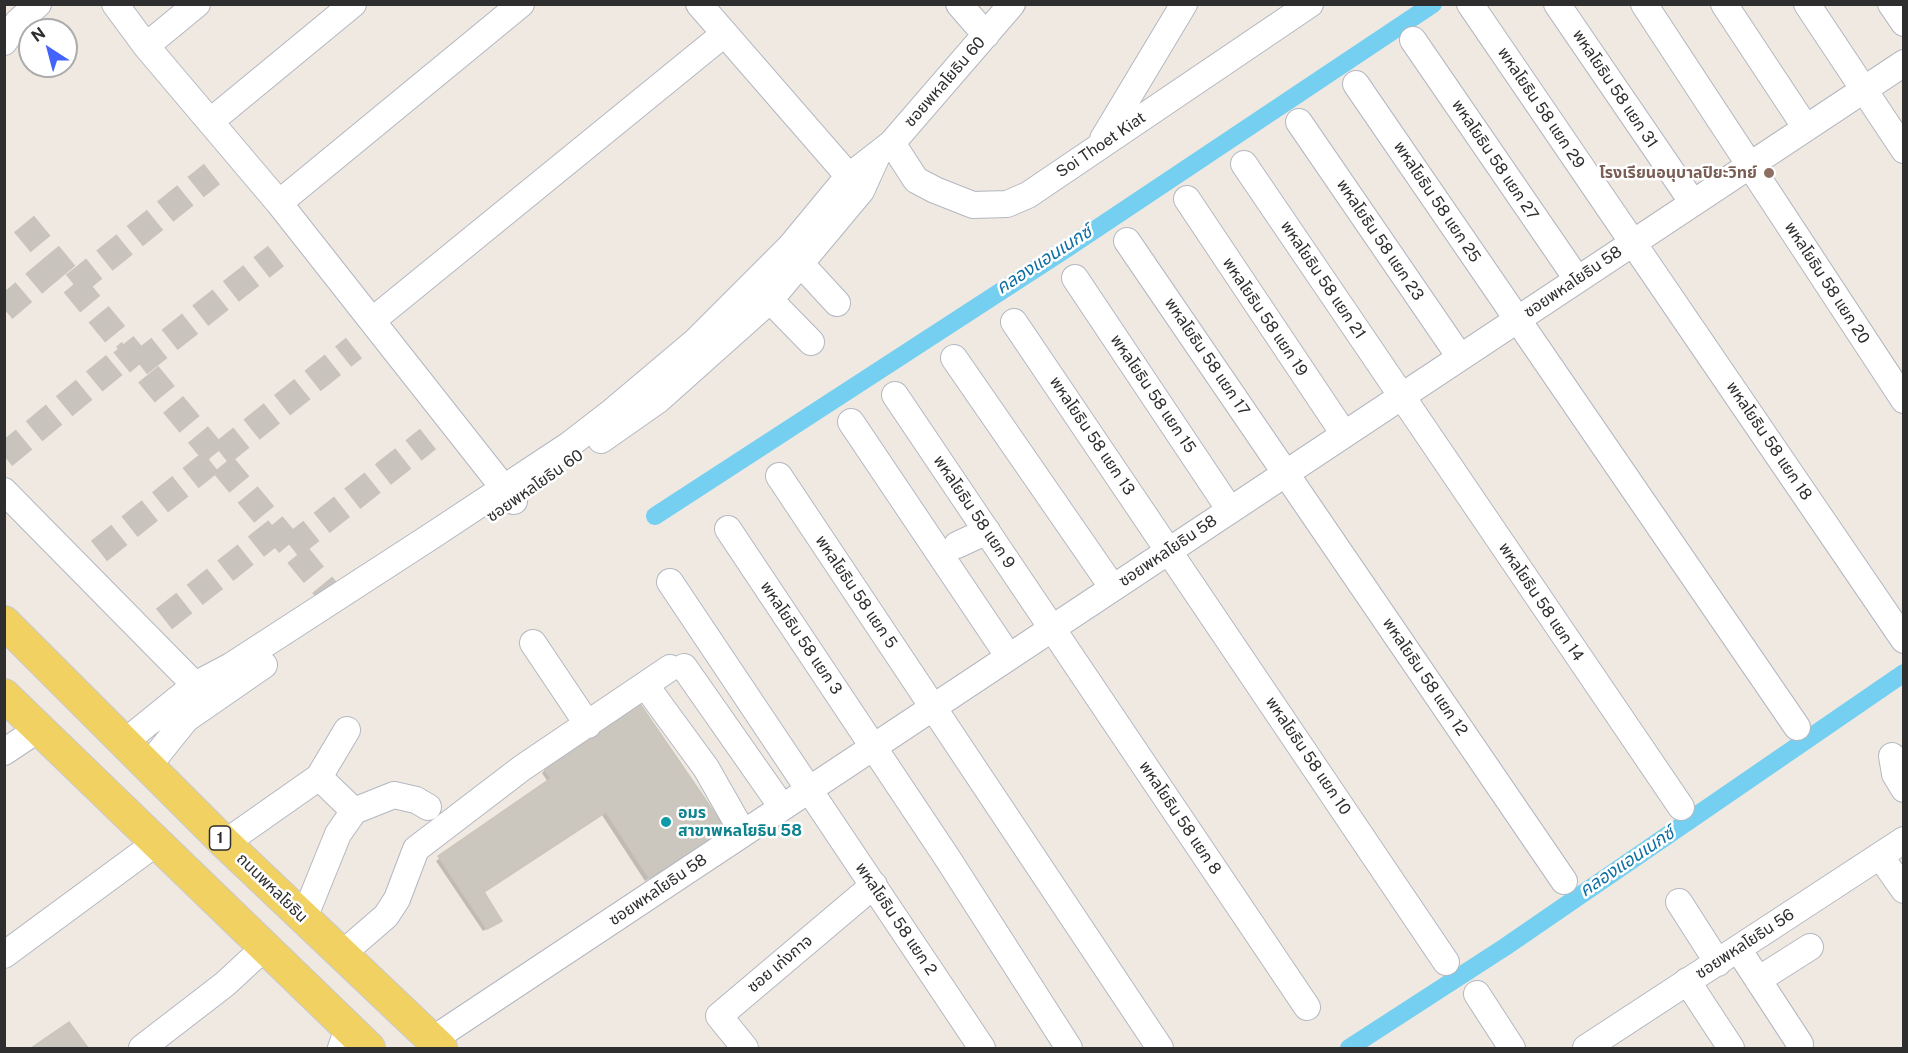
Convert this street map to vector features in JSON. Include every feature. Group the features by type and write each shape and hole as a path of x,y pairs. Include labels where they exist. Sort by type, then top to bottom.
{"main road":[{"name":"ถนนพหลโยธิน","path":"4,622 126,741 225,843 437,1044"},
{"path":"7,701 40,728 265,947 353,1042"}],"street":[{"path":"4,42 18,22 38,4"},
{"path":"115,4 146,46 279,203 509,494"},
{"path":"146,46 197,4"},
{"path":"211,121 353,4"},
{"path":"279,203 521,4"},
{"path":"699,4 854,184"},
{"path":"959,4 986,35"},
{"name":"ซอยพหลโยธิน 60","path":"509,494 696,340 854,184 1012,4"},
{"path":"1100,145 1184,4"},
{"name":"Soi Thoet Kiat","path":"884,150 916,180 955,200 973,205 993,206 1028,195 1310,4"},
{"name":"พหลโยธิน 58 แยก 29","path":"1470,4 1633,242"},
{"name":"พหลโยธิน 58 แยก 31","path":"1557,4 1693,203"},
{"name":"พหลโยธิน 58 แยก 20","path":"1644,4 1904,400"},
{"path":"1724,4 1806,128"},
{"path":"1807,4 1904,150"},
{"path":"1891,4 1904,23"},
{"path":"373,320 724,34"},
{"name":"พหลโยธิน 58 แยก 27","path":"1413,40 1577,279"},
{"name":"ซอยพหลโยธิน 58","path":"437,1044 743,833 1904,63"},
{"name":"พหลโยธิน 58 แยก 25","path":"1356,84 1797,727"},
{"name":"พหลโยธิน 58 แยก 23","path":"1299,122 1460,357"},
{"name":"พหลโยธิน 58 แยก 21","path":"1244,164 1401,396"},
{"name":"ซอยพหลโยธิน 60","path":"149,765 186,719 213,698 509,494 658,400 770,300 801,264 854,184"},
{"name":"พหลโยธิน 58 แยก 19","path":"1187,199 1344,434"},
{"name":"พหลโยธิน 58 แยก 17","path":"1127,241 1286,473"},
{"name":"พหลโยธิน 58 แยก 18","path":"1633,242 1904,640"},
{"path":"801,264 837,303"},
{"name":"พหลโยธิน 58 แยก 15","path":"1075,278 1230,510"},
{"path":"770,300 811,342"},
{"name":"พหลโยธิน 58 แยก 13","path":"1014,322 1169,550"},
{"path":"954,358 1113,588"},
{"name":"พหลโยธิน 58 แยก 9","path":"895,395 1052,628"},
{"name":"พหลโยธิน 58 แยก 14","path":"1401,396 1681,807"},
{"path":"851,422 1009,657"},
{"name":"พหลโยธิน 58 แยก 12","path":"1286,473 1564,881"},
{"name":"พหลโยธิน 58 แยก 5","path":"779,476 1160,1048"},
{"path":"4,491 195,686"},
{"name":"ซอยพหลโยธิน 60","path":"126,741 195,686 475,517"},
{"name":"พหลโยธิน 58 แยก 3","path":"728,529 1069,1048"},
{"path":"957,545 987,531"},
{"name":"พหลโยธิน 58 แยก 10","path":"1169,550 1446,962"},
{"name":"พหลโยธิน 58 แยก 2","path":"670,582 982,1048"},
{"name":"พหลโยธิน 58 แยก 8","path":"1052,628 1308,1007"},
{"path":"533,643 588,725"},
{"path":"342,954 386,916 397,899 416,849 522,768 677,667 782,807"},
{"path":"646,686 706,768 743,833"},
{"path":"4,752 40,728"},
{"path":"225,843 319,777 347,730"},
{"path":"1892,756 1895,774 1904,789"},
{"path":"319,777 354,812"},
{"path":"304,918 338,834 354,812 394,795 416,800 428,807"},
{"name":"ซอยพหลโยธิน 56","path":"1586,1048 1904,840"},
{"path":"4,955 156,843"},
{"path":"1880,856 1904,890"},
{"name":"ซอย เก่งกาจ","path":"745,1048 719,1016 874,885"},
{"path":"1679,902 1728,956 1758,980 1800,1044"},
{"path":"142,1048 225,984 265,947"},
{"path":"1758,980 1810,947"},
{"path":"1688,981 1731,1048"},
{"path":"1477,994 1512,1048"}],"building":[{"name":"อมร สาขาพหลโยธิน 58","path":"640,704 727,831 649,878 606,812 484,892 502,921 487,929 438,856 551,778 544,769"},
{"path":"69,1022 88,1048 31,1048"}],"waterway":[{"name":"คลองแอนเนกซ์","path":"655,516 1066,249 1433,4"},
{"name":"คลองแอนเนกซ์","path":"1349,1048 1505,947 1904,673"}],"tunnel":[{"path":"74,285 212,174"},
{"path":"24,224 334,599"},
{"path":"139,364 276,256"},
{"path":"4,309 57,264"},
{"path":"99,551 354,348"},
{"path":"4,456 130,352"},
{"path":"291,547 428,439"},
{"path":"164,619 277,530"}],"place":[{"name":"โรงเรียนอนุบาลปิยะวิทย์","path":"1769,173"},
{"name":"อมร สาขาพหลโยธิน 58","path":"666,822"}]}
